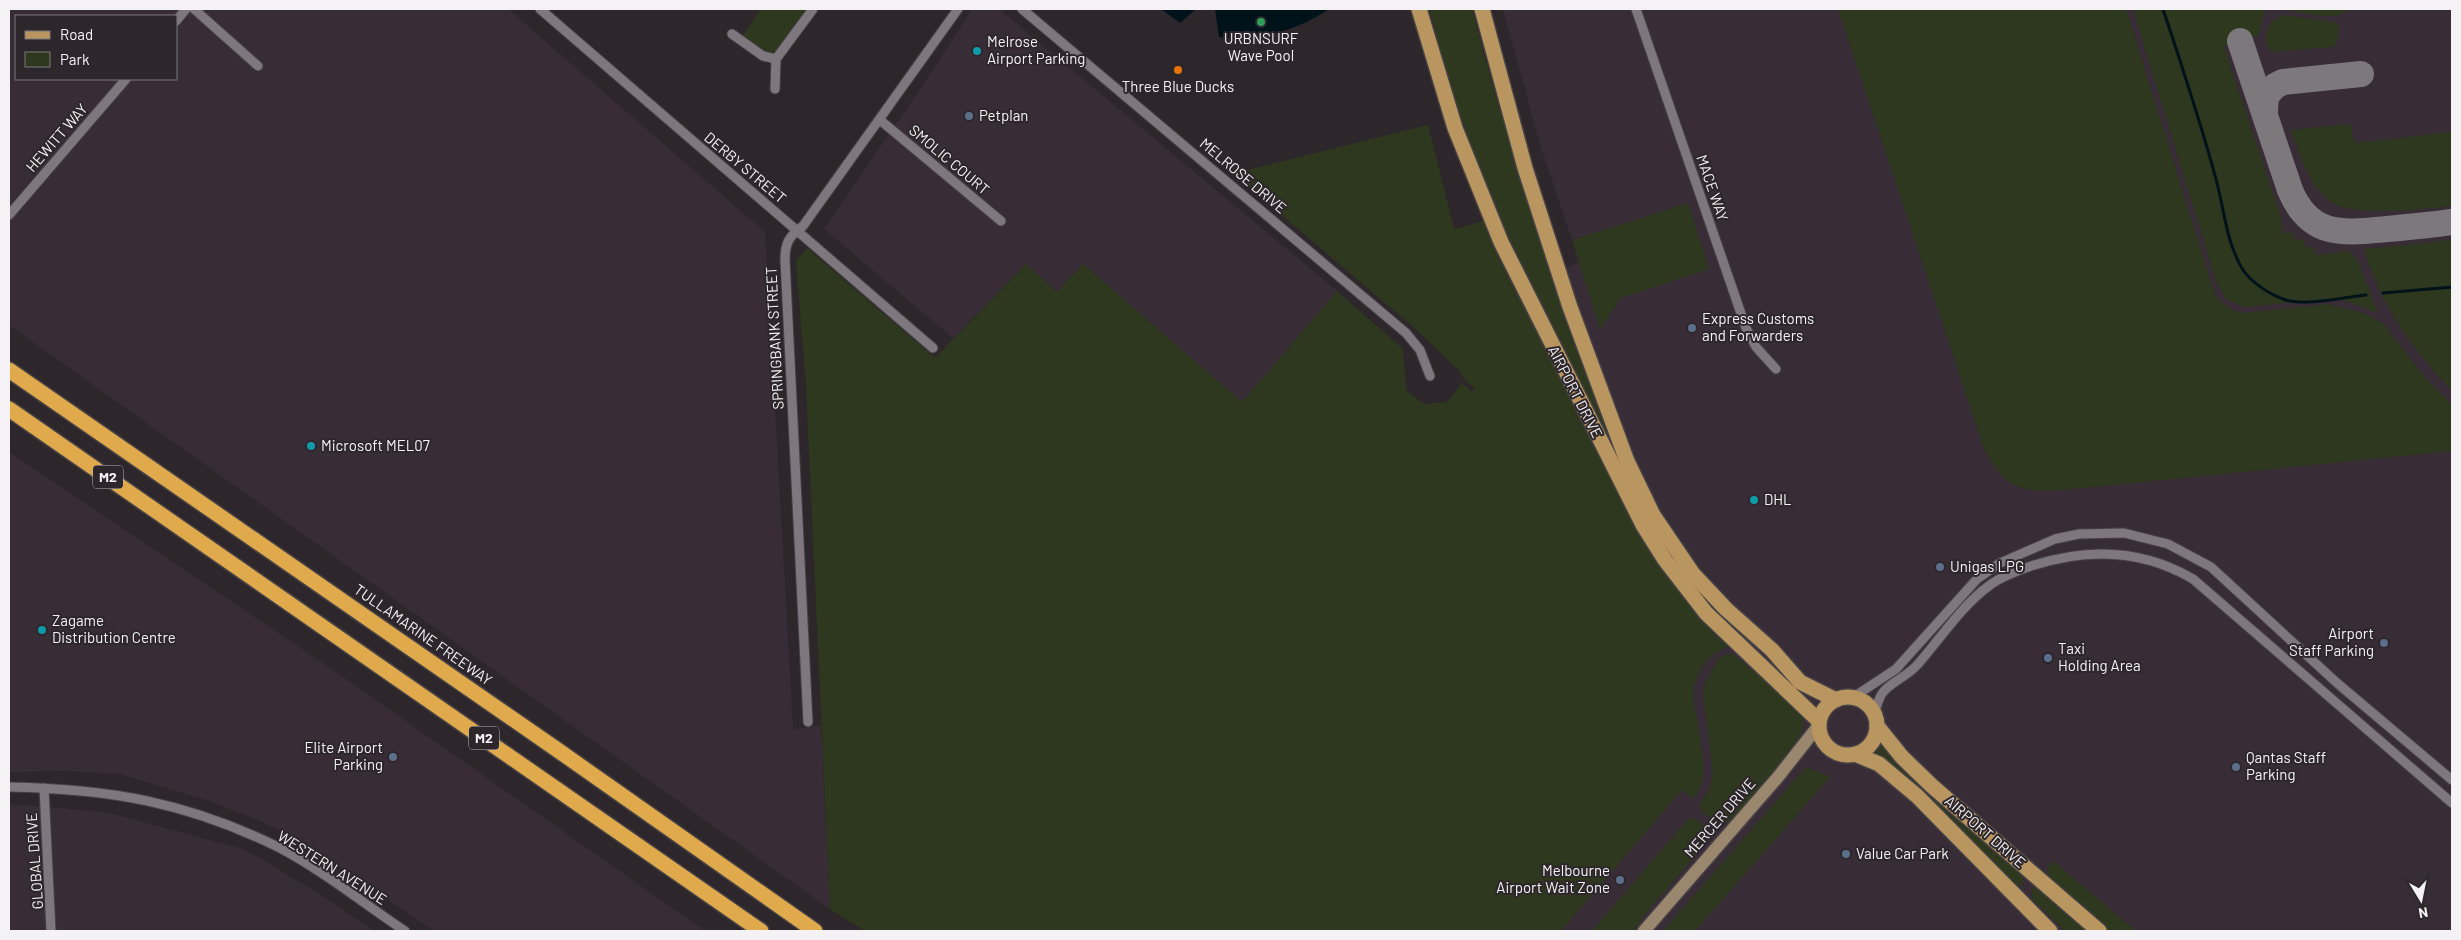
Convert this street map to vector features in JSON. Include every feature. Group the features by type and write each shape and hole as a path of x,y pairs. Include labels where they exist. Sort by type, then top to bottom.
{"highway":[{"name":"TULLAMARINE FREEWAY","path":"9,370 815,931"},
{"name":"M2","path":"9,408 761,931"},
{"path":"772,901 827,931"}],"main road":[{"name":"AIRPORT DRIVE","path":"1420,9 1455,128 1501,242 1642,525 1669,567 1706,613 1819,723"},
{"name":"AIRPORT DRIVE","path":"1482,9 1522,159 1567,299 1627,461 1653,515 1693,574 1721,603 1772,650 1800,682 1836,700"},
{"path":"1852,698 1861,700 1875,720 1871,744 1855,754 1847,755 1832,750 1822,738 1819,723 1827,706 1836,700 1852,698"},
{"name":"AIRPORT DRIVE","path":"1875,720 1902,757 1932,786 2099,931"},
{"name":"AIRPORT DRIVE","path":"1855,754 1879,764 1917,796 2050,931"}],"street":[{"path":"194,9 258,66"},
{"name":"DERBY STREET","path":"540,9 933,348"},
{"path":"775,88 776,60 813,9"},
{"name":"SPRINGBANK STREET","path":"808,722 785,260 787,241 803,226 958,9"},
{"name":"MELROSE DRIVE","path":"1022,9 1406,333 1420,350 1430,376"},
{"name":"MACE WAY","path":"1636,9 1746,328 1756,348 1776,369"},
{"path":"732,34 763,56 776,60"},
{"name":"HEWITT WAY","path":"9,215 125,80"},
{"name":"SMOLIC COURT","path":"880,120 1001,221"},
{"path":"1852,698 1896,669 1977,579 2000,563 2023,551 2060,538 2090,533 2124,533 2168,544 2211,567 2337,683 2452,780"},
{"path":"1875,720 1885,690 1912,671 1957,617 1990,585 2025,569 2067,557 2096,553 2126,555 2170,567 2193,579 2452,803"},
{"name":"MERCER DRIVE","path":"1644,931 1778,778 1819,723"},
{"name":"WESTERN AVENUE","path":"9,788 44,788 130,797 196,812 278,847 405,931"},
{"name":"GLOBAL DRIVE","path":"44,788 52,931"}],"shaded area":[{"path":"9,9 508,9 765,232 793,729 821,726 830,909 9,325"},
{"path":"972,9 999,9 1337,291 1242,403 1083,264 1057,292 1026,264 953,338 824,229 933,70"},
{"name":"URBNSURF Wave Pool","path":"1161,9 1196,9 1180,23"},
{"name":"URBNSURF Wave Pool","path":"1215,9 1329,9 1304,23 1277,33 1234,38 1219,37"},
{"path":"1503,9 2452,9 2452,931 1137,931 1433,438 1484,378 1454,353 1588,253 1688,203 1572,240 1541,148"},
{"path":"9,452 336,672 705,931 434,931 307,845 263,822 209,801 120,774 66,771 9,772"},
{"path":"9,804 106,812 246,850 324,897 374,931 9,931"}],"green space":[{"path":"761,9 807,9 776,52 767,53 743,35"},
{"path":"1429,9 1472,9 1521,179 1558,291 1618,457 1613,459 1497,213 1458,112"},
{"path":"1838,9 2126,9 2215,296 2230,309 2243,313 2327,304 2364,313 2384,324 2426,379 2452,405 2452,451 2047,491 2023,488 2005,479 1990,460 1983,446"},
{"path":"2133,9 2265,9 2259,35 2224,47 2281,217 2283,233 2293,232 2295,240 2304,239 2305,247 2314,247 2316,255 2349,251 2358,261 2378,313 2349,302 2330,299 2244,307 2226,299 2216,281"},
{"path":"2283,9 2349,9 2344,13 2328,16"},
{"path":"2285,15 2333,22 2339,25 2338,39 2334,47 2272,52 2266,42 2267,30 2274,20"},
{"path":"2351,124 2354,143 2452,132 2452,206 2397,211 2367,211 2342,207 2333,203 2316,187 2309,177 2290,130"},
{"path":"1428,125 1454,229 1484,221 1509,277 1620,496 1649,549 1687,601 1731,646 1723,648 1710,658 1696,679 1694,687 1693,695 1702,751 1703,773 1701,785 1693,799 1682,790 1561,931 865,931 830,909 806,386 796,261 807,248 935,358 1026,264 1057,292 1083,264 1242,402 1337,291 1403,349 1406,390 1424,404 1447,402 1462,383 1472,392 1475,389 1463,378 1459,370 1411,325 1225,167 1228,162 1240,172"},
{"path":"1688,203 1709,269 1621,298 1600,330 1572,240"},
{"path":"2452,240 2452,391 2423,359 2399,326 2380,290 2364,249"},
{"path":"1733,654 1802,715 1804,727 1793,750 1731,821 1722,823 1712,820 1704,814 1699,806 1710,787 1713,774 1703,688 1719,658"},
{"path":"1882,743 2025,874 2020,890 1873,754"},
{"path":"1806,767 1830,777 1695,931 1663,931"},
{"path":"1688,819 1697,820 1704,825 1708,833 1707,842 1645,914 1634,931 1592,931"},
{"path":"2053,861 2136,931 2108,931 2050,881 2047,869"},
{"path":"2038,886 2091,931 2065,931 2032,899 2033,887"}],"waterway":[{"path":"2163,9 2208,151 2232,247 2243,270 2255,283 2266,291 2292,301 2313,302 2366,295"},
{"path":"2383,293 2452,287"}],"taxiway":[{"path":"2240,41 2290,190 2298,206 2307,217 2330,229 2342,231 2452,222"},
{"path":"2265,111 2266,96 2275,86 2283,82 2361,74"}],"place":[{"name":"URBNSURF Wave Pool","path":"1261,22"},
{"name":"Melrose Airport Parking","path":"977,51"},
{"name":"Three Blue Ducks","path":"1178,70"},
{"name":"Petplan","path":"969,116"},
{"name":"Express Customs and Forwarders","path":"1692,328"},
{"name":"Microsoft MEL07","path":"311,446"},
{"name":"DHL","path":"1754,500"},
{"name":"Unigas LPG","path":"1940,567"},
{"name":"Zagame Distribution Centre","path":"42,630"},
{"name":"Airport Staff Parking","path":"2384,643"},
{"name":"Taxi Holding Area","path":"2048,658"},
{"name":"Elite Airport Parking","path":"393,757"},
{"name":"Qantas Staff Parking","path":"2236,767"},
{"name":"Value Car Park","path":"1846,854"},
{"name":"Melbourne Airport Wait Zone","path":"1620,880"}]}
